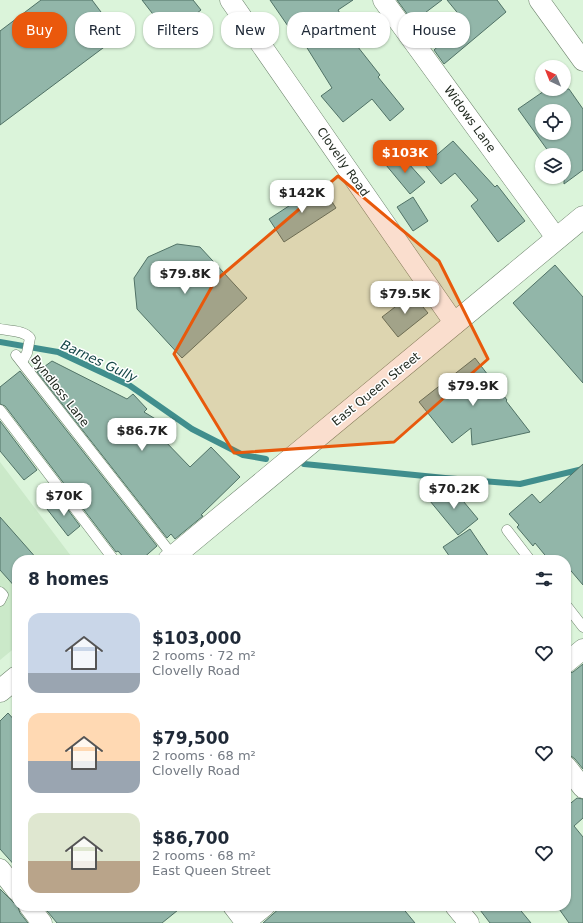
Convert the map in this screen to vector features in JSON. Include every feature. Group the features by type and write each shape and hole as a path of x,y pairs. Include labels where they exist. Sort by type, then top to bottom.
{"main road":[{"name":"East Queen Street","path":"175,555 583,217"},
{"path":"0,691 12,681"}],"street":[{"name":"Clovelly Road","path":"230,0 455,324"},
{"name":"Widows Lane","path":"383,0 557,239"},
{"path":"539,0 583,61"},
{"path":"571,659 583,649"},
{"path":"571,772 583,788"},
{"path":"0,869 12,885"},
{"path":"33,911 42,923"},
{"path":"237,911 245,923 259,911"},
{"path":"459,911 469,923"}],"lane":[{"name":"Byndloss Lane","path":"0,329 25,333 30,338 27,353 19,359 169,555"},
{"path":"0,410 110,555"},
{"path":"507,530 526,555"},
{"path":"0,592 3,595 0,602"},
{"path":"571,611 583,627"}],"highlighted area":[{"path":"338,176 439,261 488,359 394,442 234,453 174,354 215,281"}],"shaded area":[{"path":"0,462 70,555 12,555 12,650 0,660"}],"building":[{"path":"41,0 92,0 101,12 75,12 75,48 103,48 0,125 0,31 12,22 12,48 67,48 67,12 25,12"},
{"path":"142,0 193,0 201,10 198,12 151,12"},
{"path":"270,0 353,0 338,10 339,12 287,12 287,25"},
{"path":"397,0 442,0 426,12 406,12"},
{"path":"447,0 497,0 506,12 470,42 470,12 457,12"},
{"path":"307,48 359,48 380,75 378,77 404,109 390,121 372,99 343,122 321,96 332,88"},
{"path":"436,48 463,48 444,64 434,50"},
{"path":"571,92 583,109 583,170 571,179 571,148 546,148 540,140 571,140 571,104 535,104 535,133 518,109 537,96 571,96"},
{"path":"453,141 495,187 497,185 525,221 498,242 471,206 478,200 455,173 441,184 425,165"},
{"path":"400,154 425,182 410,194 386,165"},
{"path":"321,185 336,208 284,242 269,219"},
{"path":"413,197 428,221 413,231 397,207"},
{"path":"177,244 200,247 247,298 182,358 137,309 134,278 148,257"},
{"path":"555,265 583,297 583,383 513,303"},
{"path":"412,294 428,313 398,337 382,317"},
{"path":"475,358 530,432 472,445 471,428 452,443 419,402"},
{"path":"52,361 127,399 133,394 147,409 144,412 172,429 162,438 190,467 211,447 240,477 201,515 203,516 175,539 171,534 167,538 37,372"},
{"path":"20,371 157,546 147,555 122,555 118,551 116,552 5,406 0,404 0,387"},
{"path":"0,421 37,470 24,480 0,451"},
{"path":"583,464 583,585 571,571 571,555 545,555 535,543 533,546 517,527 519,525 509,514 532,494 540,503"},
{"path":"449,484 478,519 458,535 430,501"},
{"path":"60,499 80,526 68,536 47,509"},
{"path":"0,517 34,555 12,555 12,583 0,570"},
{"path":"470,529 488,555 449,555 443,547"},
{"path":"583,664 583,769 571,756 571,673"},
{"path":"8,713 12,717 12,862 0,849 0,721"},
{"path":"577,798 583,799 583,818 574,826 583,837 583,923 569,923 561,911 571,911 571,803"},
{"path":"0,889 12,901 12,911 19,911 28,923 0,923"},
{"path":"47,911 177,911 162,923 57,923"},
{"path":"276,911 405,911 415,923 263,923"},
{"path":"481,911 521,911 531,923 490,923"}],"waterway":[{"name":"Barnes Gully","path":"0,342 58,352 129,385 192,429 243,455 266,459"},
{"name":"Barnes Gully","path":"304,464 520,484 583,469"}]}
